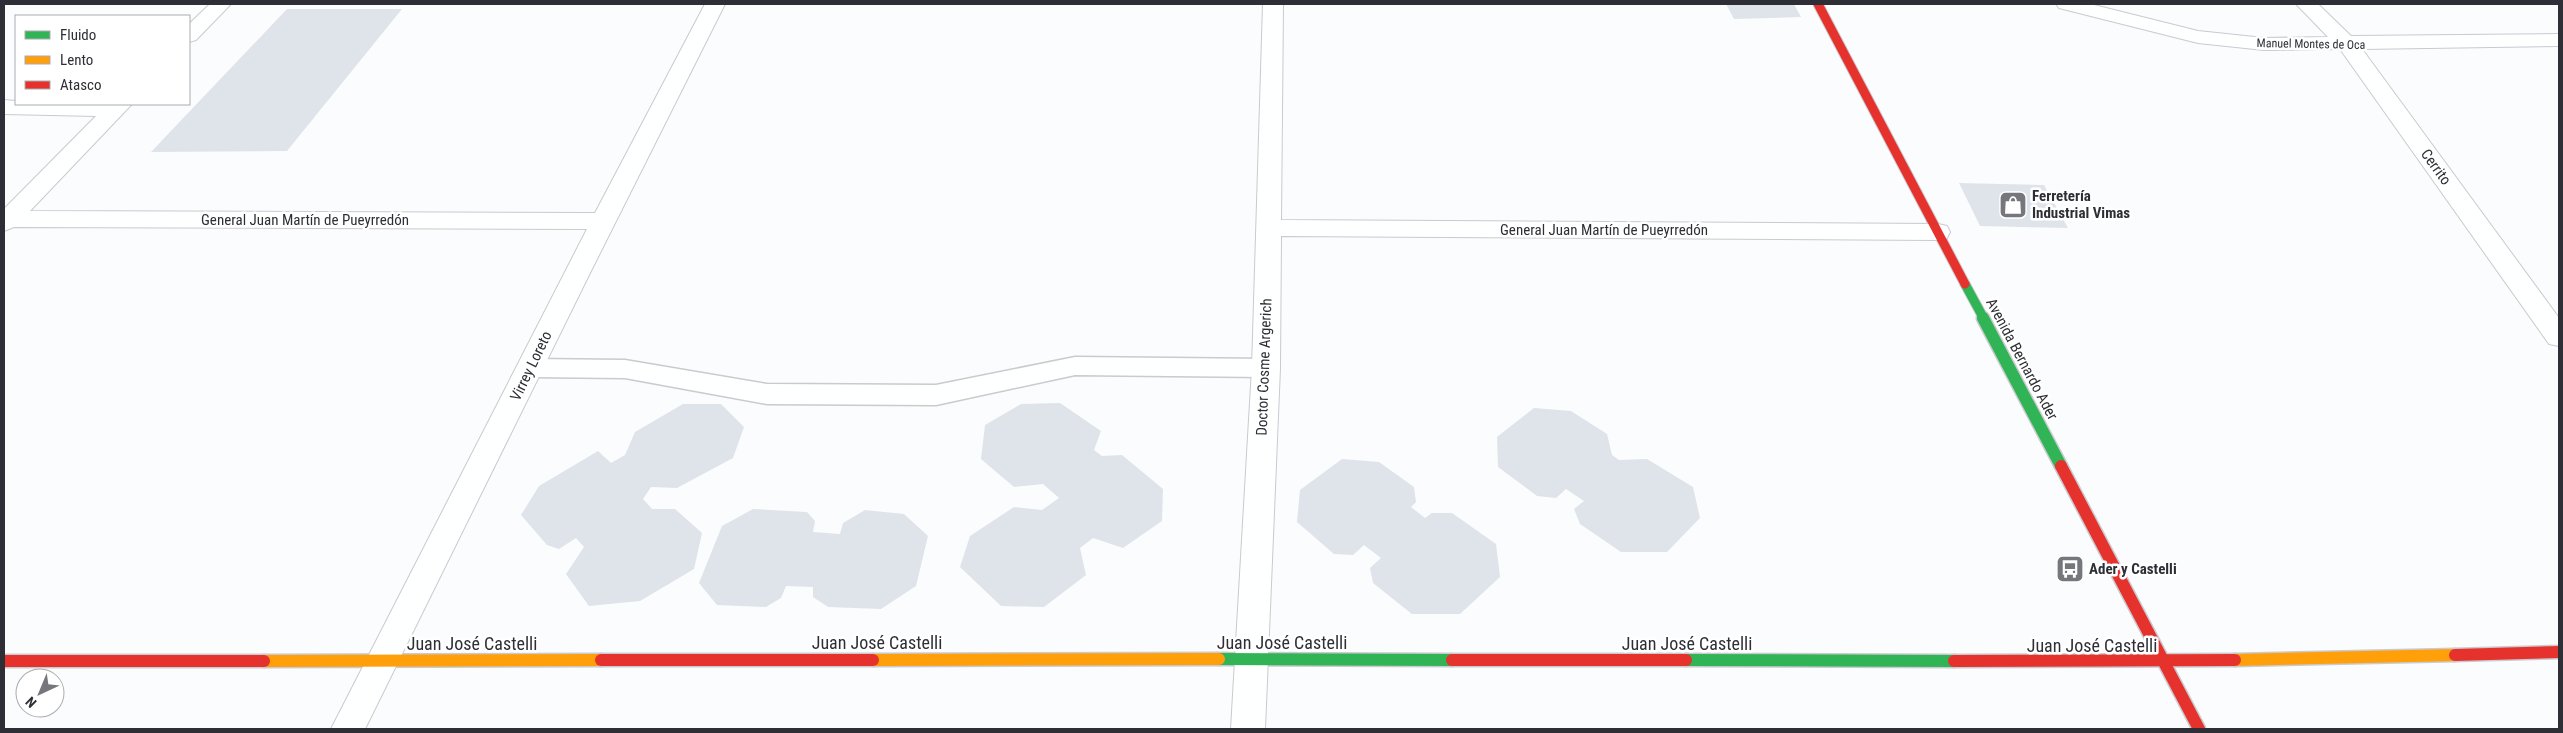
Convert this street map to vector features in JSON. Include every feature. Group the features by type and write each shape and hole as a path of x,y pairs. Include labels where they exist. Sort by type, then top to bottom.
{"street":[{"path":"190,35 221,4"},
{"name":"Virrey Loreto","path":"348,729 530,368 601,221 715,4"},
{"name":"Doctor Cosme Argerich","path":"1248,729 1249,659 1266,368 1273,4"},
{"name":"Avenida Bernardo Ader","path":"1818,4 2200,729"},
{"name":"Manuel Montes de Oca","path":"2066,4 2198,37 2264,44 2348,45 2559,40"},
{"name":"Cerrito","path":"2306,4 2348,45 2559,336"},
{"path":"4,107 118,107"},
{"path":"6,221 118,107"},
{"name":"General Juan Martín de Pueyrredón","path":"6,221 601,221"},
{"name":"General Juan Martín de Pueyrredón","path":"1269,228 1938,232"},
{"name":"Juan José Castelli","path":"4,661 1249,659 2165,662 2559,652"}],"lane":[{"path":"530,368 625,369 767,394 936,395 1075,366 1266,368"}],"building":[{"path":"1726,4 1794,4 1801,17 1734,19"},
{"path":"287,9 402,9 287,151 151,152"},
{"name":"Ferretería Industrial Vimas","path":"1959,183 2044,185 2068,228 1980,226"},
{"path":"1060,403 1101,431 1094,450 1102,456 1122,455 1163,489 1162,521 1123,548 1093,538 1080,548 1086,575 1044,607 1001,606 960,567 970,536 1014,507 1042,510 1059,498 1043,484 1014,487 981,459 985,425 1021,404"},
{"path":"683,404 721,404 744,427 733,458 677,488 651,487 643,499 652,509 675,509 702,533 694,569 640,601 589,606 566,574 584,547 576,538 559,549 547,545 521,515 539,486 598,451 611,463 625,455 635,432"},
{"path":"1534,408 1571,411 1607,434 1612,455 1619,460 1647,459 1693,487 1700,518 1667,552 1621,552 1580,524 1574,509 1584,501 1566,489 1556,498 1537,496 1498,467 1497,437"},
{"path":"1342,459 1379,462 1414,487 1416,502 1411,507 1425,518 1432,513 1452,513 1496,544 1500,577 1460,614 1412,614 1373,583 1370,568 1381,558 1364,545 1353,555 1334,554 1297,522 1300,490"},
{"path":"753,509 807,512 815,521 813,532 840,534 843,523 865,510 904,514 928,536 916,586 881,609 828,607 813,597 813,587 786,586 781,598 766,607 717,605 699,583 722,526"}],"traffic: fast":[{"path":"1965,284 2061,466"},
{"path":"1219,659 1452,660"},
{"path":"1686,660 1954,661"}],"traffic: slow":[{"path":"2235,660 2455,655"},
{"path":"873,660 1219,659"},
{"path":"264,661 601,660"}],"traffic: jam":[{"path":"1818,4 1965,284"},
{"path":"2061,466 2199,729"},
{"path":"2455,655 2559,652"},
{"path":"601,660 873,660"},
{"path":"1452,660 1686,660"},
{"path":"1954,661 2235,660"},
{"path":"4,661 264,661"}],"place":[{"name":"Ferretería Industrial Vimas","path":"2013,205"},
{"name":"Ader y Castelli","path":"2070,569"}]}
